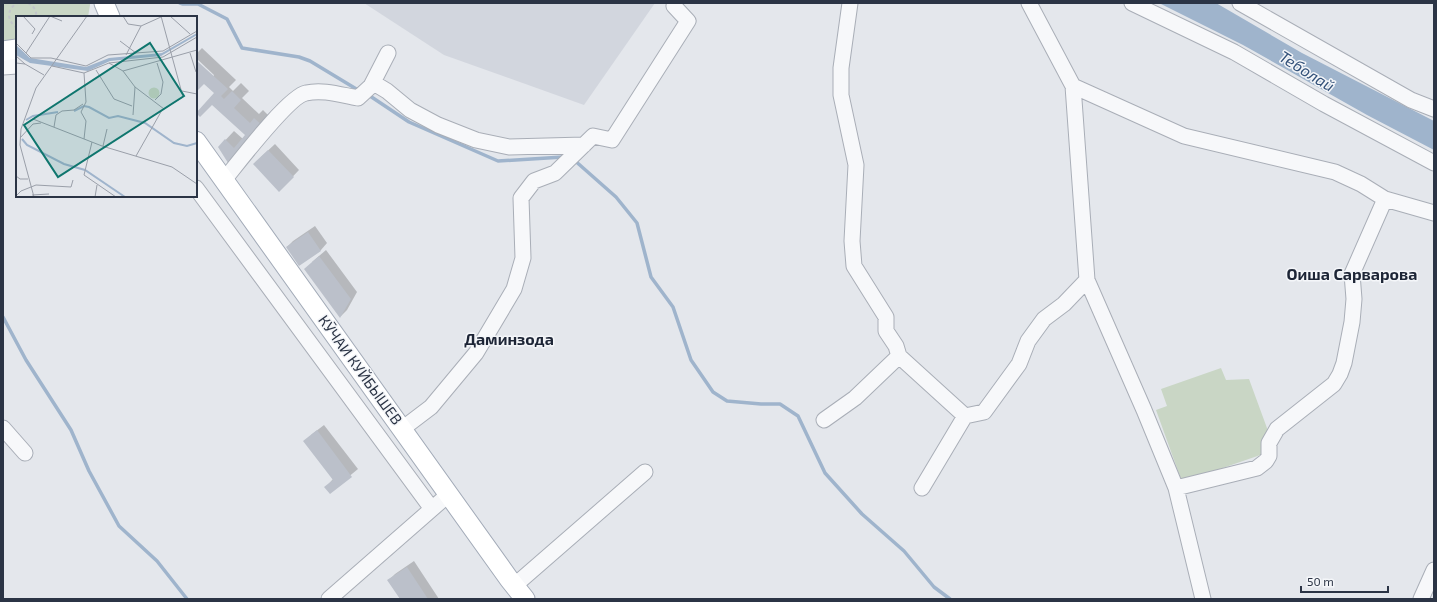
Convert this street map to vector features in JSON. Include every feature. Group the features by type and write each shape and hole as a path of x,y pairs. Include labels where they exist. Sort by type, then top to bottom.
{"main road":[{"path":"98,16 100,3"},
{"path":"104,3 110,16"},
{"path":"3,51 16,49"},
{"name":"КӮЧАИ КУЙБЫШЕВ","path":"197,142 448,494 520,592"}],"street":[{"path":"402,429 431,407 476,353 514,289 523,258 521,198 534,181 555,173 593,136 612,140 688,21 674,6 675,3"},
{"path":"850,3 841,68 841,95 856,165 852,241 854,266 886,317 886,331 896,346 899,356 965,416"},
{"path":"1030,3 1073,86 1087,280 1144,410 1176,488 1203,599"},
{"path":"1132,3 1234,52 1324,104 1434,163"},
{"path":"1240,3 1411,100 1434,109"},
{"path":"1262,3 1282,27"},
{"path":"224,180 283,110 304,93 324,92 358,98 372,86 388,53"},
{"path":"3,67 16,66"},
{"path":"372,86 377,84 410,110 438,125 476,140 509,147 575,154"},
{"path":"1073,86 1184,136 1335,172 1361,184 1385,199 1434,213"},
{"path":"197,189 432,509"},
{"path":"1176,488 1257,468 1266,461 1269,456 1269,443 1277,429 1334,384 1344,363 1352,322 1354,299 1352,274 1385,199"},
{"path":"922,488 965,416 984,412 1019,364 1028,341 1044,319 1064,304 1087,280"},
{"path":"824,420 855,398 899,356"},
{"path":"3,428 25,453"},
{"path":"520,592 645,472"},
{"path":"329,599 448,494"},
{"path":"1421,599 1434,570"}],"path":[{"path":"16,28 13,26 9,13 12,4 17,3"},
{"path":"28,3 33,6 36,11 36,16"}],"shaded area":[{"path":"364,3 655,3 584,105 444,55"}],"green space":[{"path":"3,3 90,3 88,16 16,16 16,45 3,46"},
{"path":"1221,368 1226,380 1249,379 1275,450 1182,482 1156,410 1167,406 1161,389"}],"water":[{"name":"Теболай","path":"1159,3 1216,3 1302,53 1434,121 1434,150 1367,115 1243,45"}],"building":[{"path":"197,61 228,89 221,96 224,99 232,91 241,100 234,108 250,123 254,118 265,128 230,166 218,147 225,139 234,148 245,135 212,105 200,117 197,114 197,112 214,93 204,84 197,91"},
{"path":"268,150 294,177 279,192 253,164"},
{"path":"308,232 321,251 299,266 286,247"},
{"path":"319,256 351,299 340,318 304,269"},
{"path":"317,430 352,477 330,494 324,487 333,480 303,441"},
{"path":"407,567 428,599 400,599 387,580"}],"waterway":[{"path":"180,3 198,4 227,19 242,48 299,57 310,61 358,90"},
{"path":"370,96 409,122 498,161 563,157"},
{"path":"573,159 616,197 637,223 651,277 673,307 691,360 713,392 727,401 780,404 798,416 825,473 862,514 904,551 934,587 950,599"},
{"path":"3,317 26,360 71,430 89,471 119,526 157,561 187,599"}],"district":[{"name":"Оиша Сарварова","path":"1352,274"},
{"name":"Даминзода","path":"509,339"}]}
